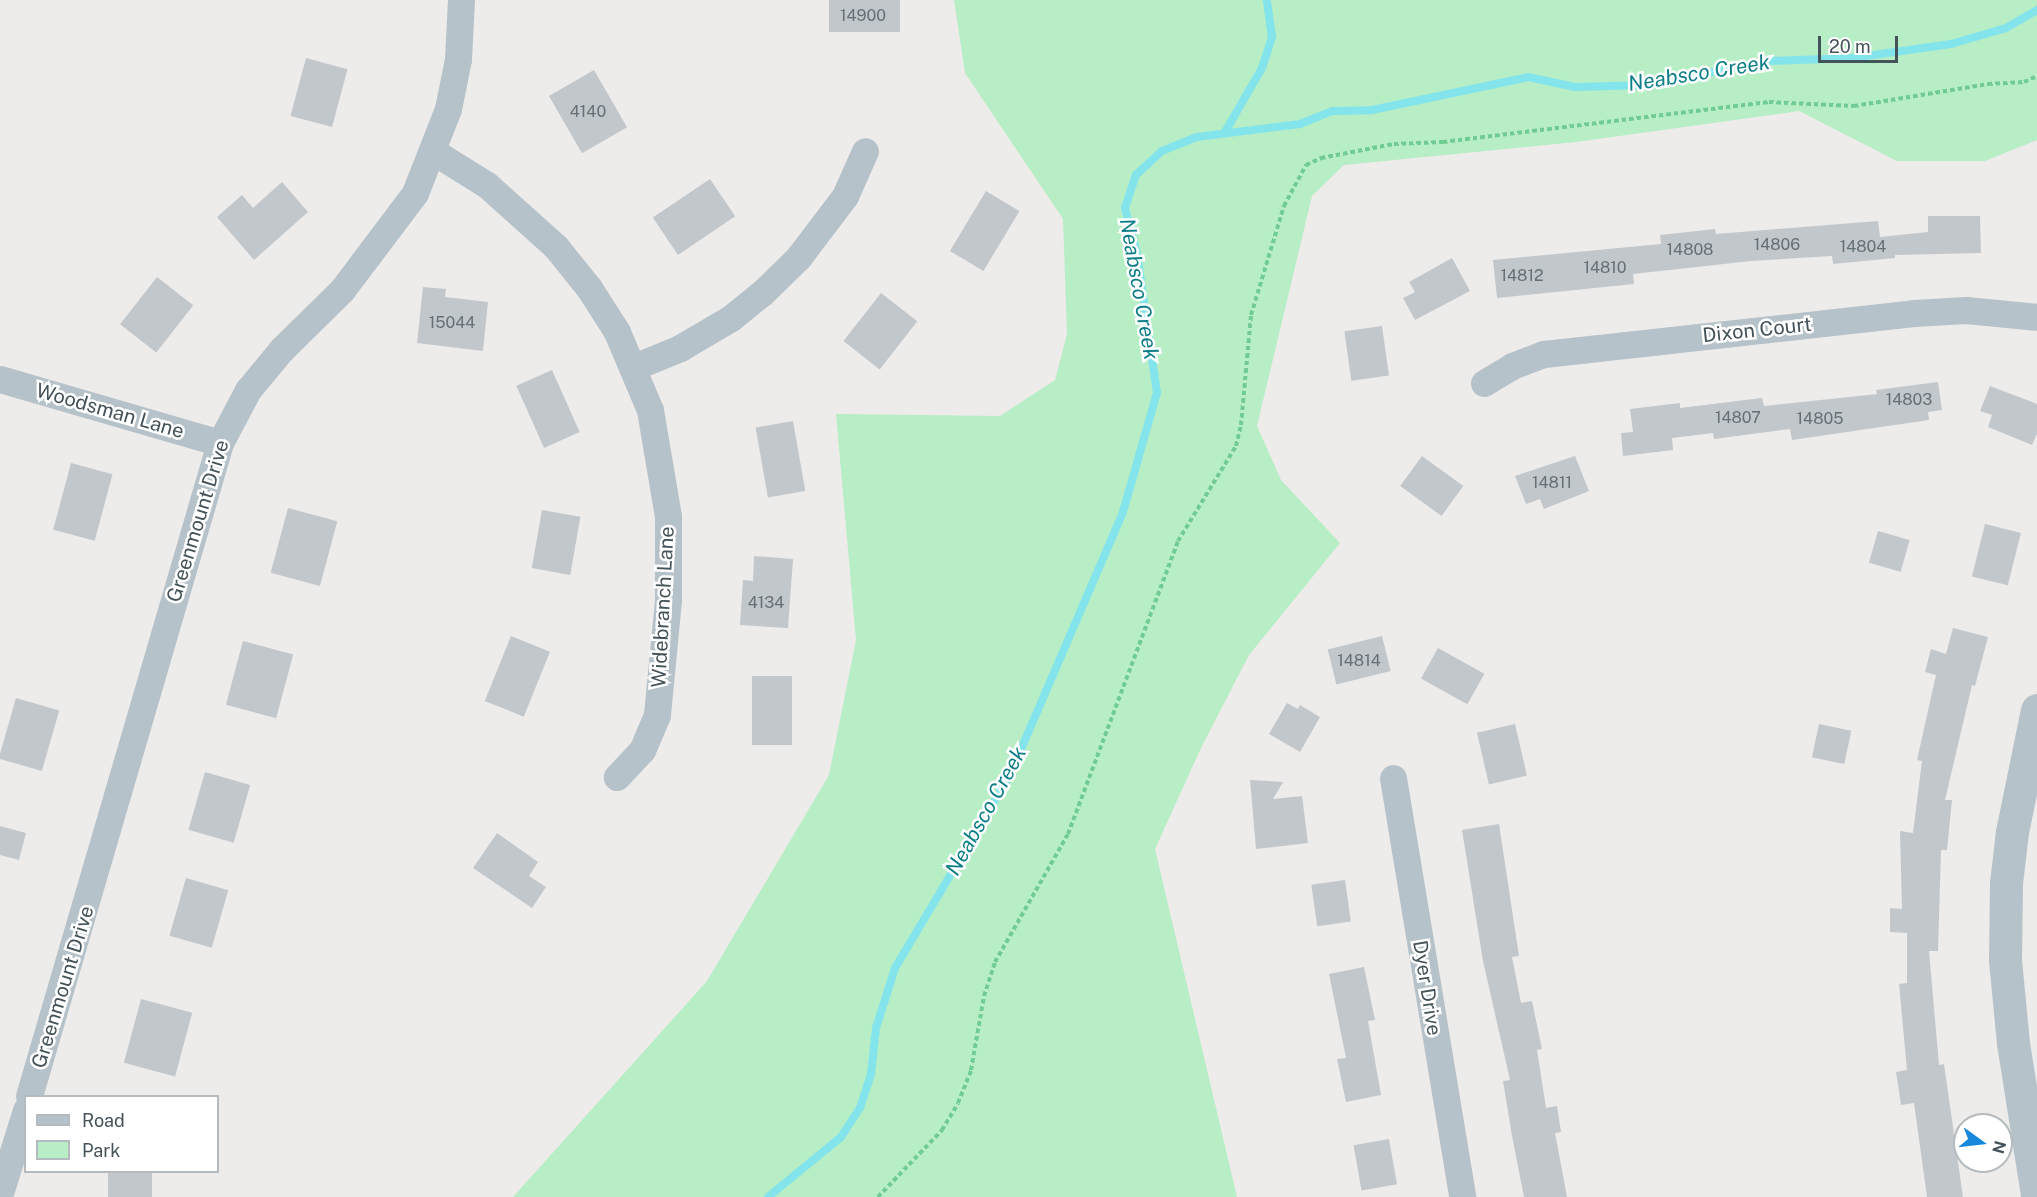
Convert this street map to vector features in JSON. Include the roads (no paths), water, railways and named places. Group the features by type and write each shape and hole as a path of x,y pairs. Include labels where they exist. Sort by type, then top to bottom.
{"street":[{"name":"Greenmount Drive","path":"29,1095 98,873 220,443 255,382 282,349 342,290 385,238 415,193 434,153 458,59 461,0"},
{"path":"634,367 680,348 731,318 762,293 798,258 845,196 865,151"},
{"name":"Widebranch Lane","path":"434,153 487,185 556,247 589,288 634,367 660,456 668,516 668,600 657,716 642,750 617,777"},
{"name":"Dixon Court","path":"1484,383 1512,366 1544,354 1914,313 1966,310 2037,317"},
{"name":"Woodsman Lane","path":"0,379 220,443"},
{"path":"2037,710 2012,832 2006,883 2005,960 2013,1043 2037,1195"},
{"name":"Dyer Drive","path":"1393,778 1462,1197"},
{"path":"0,1193 24,1116"}],"waterway":[{"path":"1225,132 1262,68 1272,37 1267,0"},
{"name":"Neabsco Creek","path":"768,1197 841,1137 860,1108 871,1074 876,1028 895,968 1009,777 1123,512 1157,393 1137,254 1125,208 1136,175 1162,151 1197,137 1300,124 1333,111 1372,110 1528,77 1575,87 1650,85 1768,61 1852,58 1951,44 2006,28 2037,10"}]}
